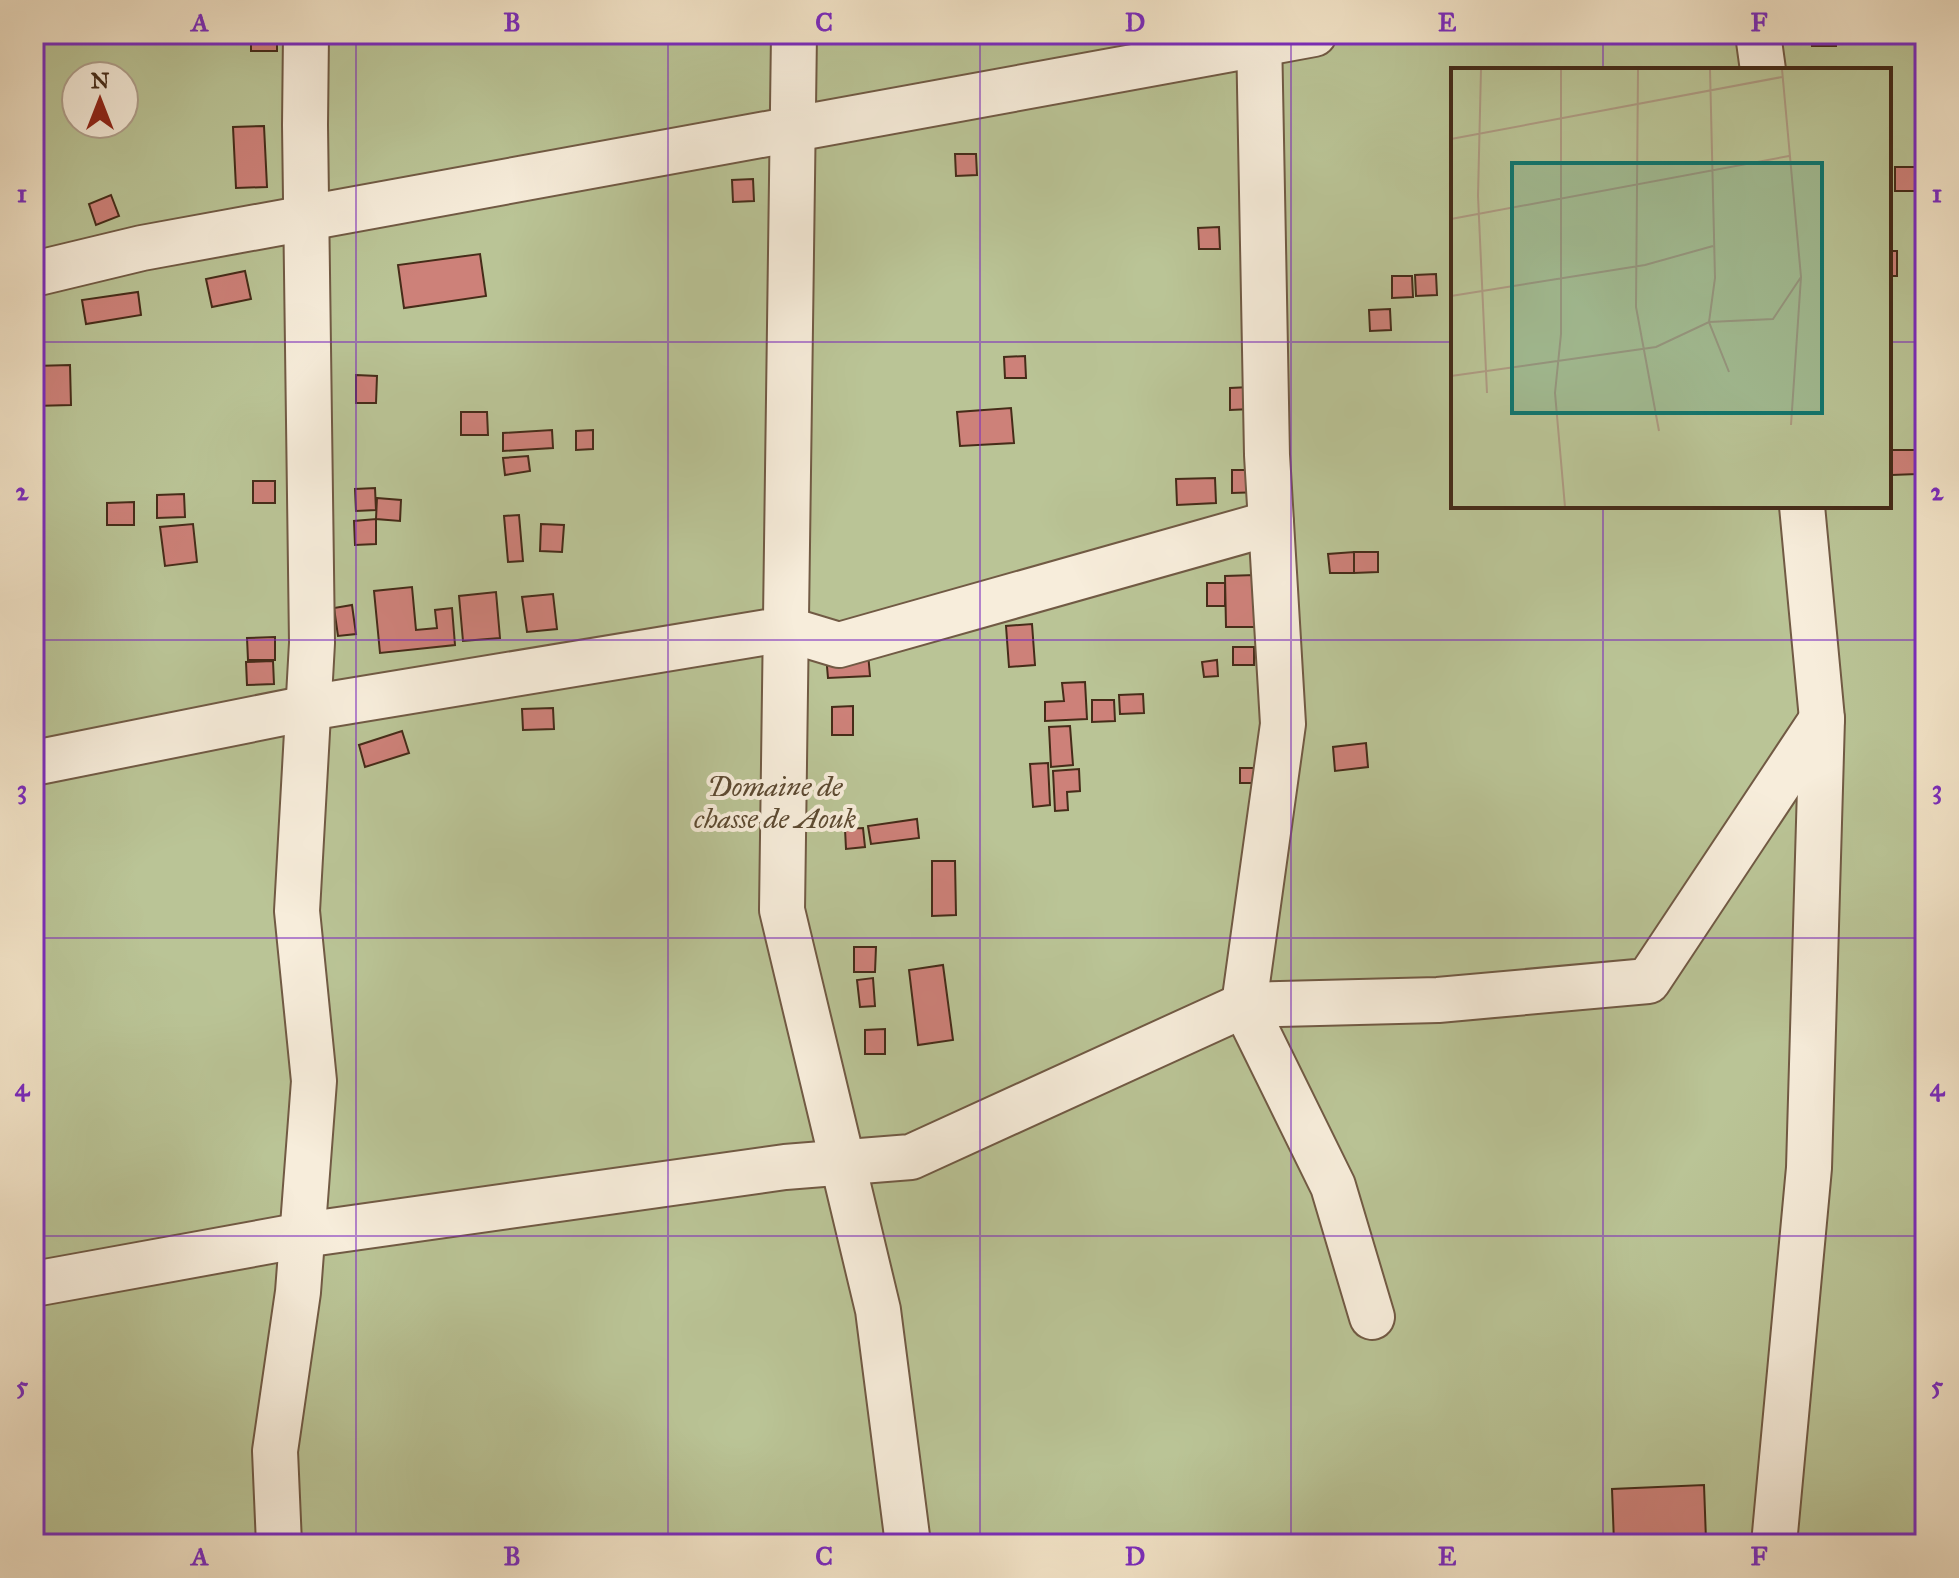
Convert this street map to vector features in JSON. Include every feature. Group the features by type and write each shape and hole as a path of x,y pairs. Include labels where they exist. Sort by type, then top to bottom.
{"street":[{"path":"279,1544 275,1451 298,1292 314,1081 297,911 312,643 306,34"},
{"path":"794,34 782,910 878,1310 908,1544"},
{"path":"34,274 142,248 794,129 1260,39 1314,34"},
{"path":"1758,34 1763,68"},
{"path":"1260,39 1267,455 1283,724 1244,1005 1333,1186 1372,1317"},
{"path":"1774,1544 1809,1168 1822,719 1802,508"},
{"path":"34,763 308,708 786,629 839,645 1271,523"},
{"path":"34,1284 303,1235 785,1167 911,1157 1244,1005 1438,1000 1648,981 1822,719"}],"green space":[{"name":"Domaine de chasse de Aouk","path":"34,34 1925,34 1925,1544 34,1544"}],"building":[{"path":"251,34 277,34 277,51 251,51"},
{"path":"1811,34 1836,34 1836,46 1812,46"},
{"path":"264,126 267,187 236,188 233,127"},
{"path":"955,154 976,154 977,175 956,176"},
{"path":"1895,167 1919,167 1919,191 1895,191"},
{"path":"753,179 754,201 733,202 732,180"},
{"path":"111,195 119,216 96,225 89,204"},
{"path":"1219,227 1220,249 1199,249 1198,228"},
{"path":"1891,251 1897,251 1897,276 1891,276"},
{"path":"480,254 486,296 404,308 398,265"},
{"path":"245,271 251,299 212,307 206,279"},
{"path":"1436,274 1437,295 1416,296 1415,275"},
{"path":"1392,276 1412,276 1413,297 1392,298"},
{"path":"138,292 141,315 86,324 82,300"},
{"path":"1390,309 1391,330 1370,331 1369,310"},
{"path":"1025,356 1026,378 1005,378 1004,357"},
{"path":"70,365 71,405 34,406 34,366"},
{"path":"356,375 377,376 376,403 356,403"},
{"path":"1250,387 1251,409 1230,410 1230,388"},
{"path":"1011,408 1014,443 960,446 957,412"},
{"path":"461,412 487,412 488,435 461,435"},
{"path":"552,430 553,448 503,451 503,433"},
{"path":"593,430 593,449 576,450 576,431"},
{"path":"1892,450 1917,450 1917,474 1892,475"},
{"path":"528,456 530,471 505,475 503,458"},
{"path":"1232,470 1261,470 1262,492 1232,493"},
{"path":"1215,478 1216,503 1177,505 1176,479"},
{"path":"253,481 275,481 275,503 253,503"},
{"path":"375,488 376,510 356,511 355,489"},
{"path":"184,494 185,517 157,518 157,495"},
{"path":"377,498 401,500 400,521 376,519"},
{"path":"134,502 134,525 107,525 107,503"},
{"path":"519,515 523,561 508,562 504,516"},
{"path":"376,519 376,544 355,545 354,521"},
{"path":"193,524 197,562 165,566 160,527"},
{"path":"541,524 564,525 562,552 540,551"},
{"path":"1354,552 1354,573 1330,573 1328,554"},
{"path":"1354,552 1378,552 1378,572 1354,573"},
{"path":"1255,575 1256,627 1226,627 1225,576"},
{"path":"1207,583 1225,583 1225,606 1207,606"},
{"path":"412,587 416,630 437,628 435,610 452,608 455,645 380,653 374,591"},
{"path":"496,592 500,638 463,641 459,596"},
{"path":"553,594 557,629 527,632 522,597"},
{"path":"352,605 356,634 338,636 334,608"},
{"path":"1032,624 1035,665 1009,667 1006,626"},
{"path":"275,637 275,660 248,660 247,638"},
{"path":"1233,647 1254,647 1254,665 1233,665"},
{"path":"868,653 870,676 828,678 826,655"},
{"path":"1217,660 1218,676 1204,677 1202,662"},
{"path":"273,661 274,684 247,685 246,662"},
{"path":"1085,682 1087,719 1045,721 1045,702 1064,701 1062,683"},
{"path":"1143,694 1144,713 1120,714 1119,695"},
{"path":"1092,700 1114,700 1115,721 1092,722"},
{"path":"853,706 853,735 832,735 832,707"},
{"path":"553,708 554,729 523,730 522,709"},
{"path":"1070,726 1073,765 1051,767 1049,727"},
{"path":"402,731 409,753 365,767 359,745"},
{"path":"1366,743 1368,767 1335,771 1333,747"},
{"path":"1048,763 1050,805 1033,807 1030,764"},
{"path":"1240,768 1261,768 1261,783 1240,783"},
{"path":"1079,769 1080,791 1067,792 1068,810 1055,811 1053,771"},
{"path":"917,819 919,838 871,844 868,826"},
{"path":"863,828 865,847 846,849 845,829"},
{"path":"932,861 955,861 956,915 932,916"},
{"path":"854,947 876,947 875,972 854,972"},
{"path":"943,965 953,1040 918,1045 909,970"},
{"path":"873,978 875,1006 860,1007 857,980"},
{"path":"885,1029 885,1054 865,1054 865,1030"},
{"path":"1704,1485 1706,1540 1614,1543 1612,1489"}]}
